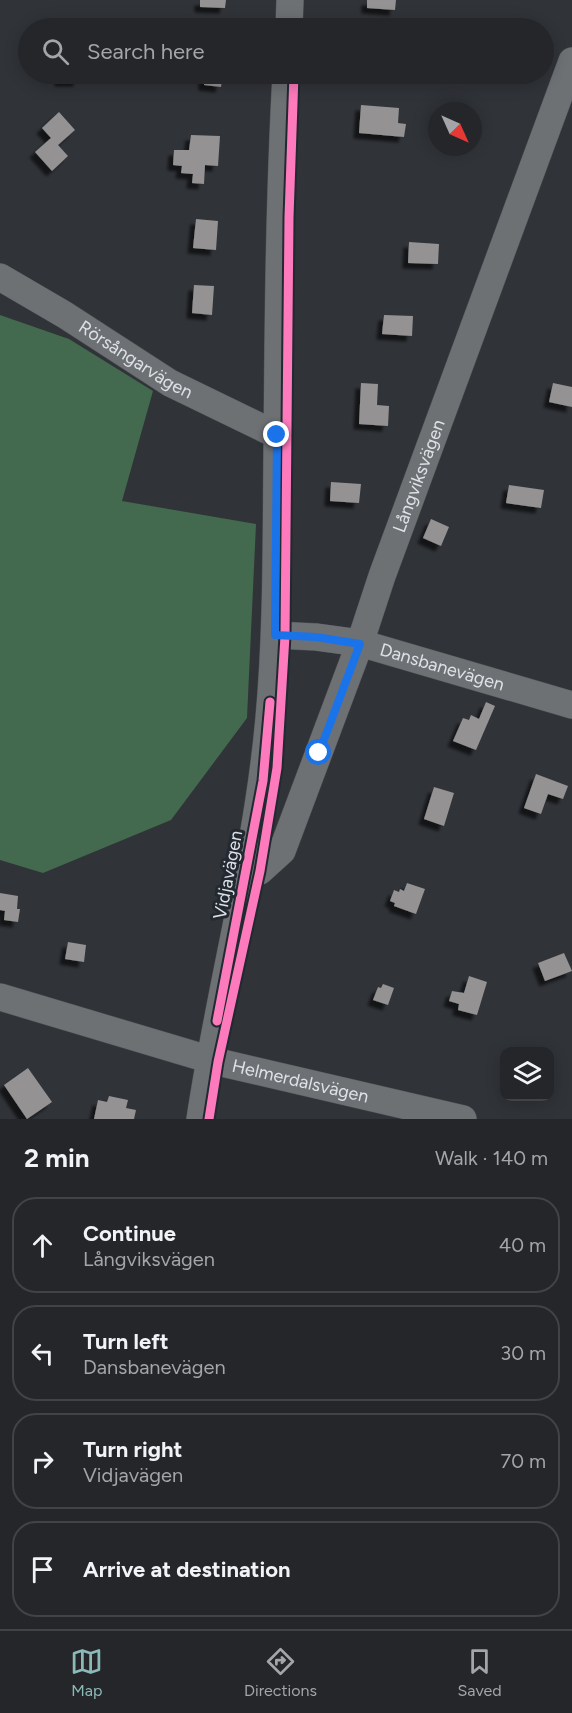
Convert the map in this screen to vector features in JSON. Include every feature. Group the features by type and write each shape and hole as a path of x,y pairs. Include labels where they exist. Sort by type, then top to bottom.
{"street":[{"path":"289,18 290,0"},
{"name":"Långviksvägen","path":"247,870 260,872 282,851 360,644 382,576 572,61"},
{"name":"Vidjavägen","path":"200,1119 209,1059 247,870 262,781 275,635 277,435 286,84"},
{"name":"Rörsångarvägen","path":"0,277 65,315 170,383 277,435"},
{"name":"Dansbanevägen","path":"275,635 316,637 360,644 572,705"},
{"name":"Helmerdalsvägen","path":"0,997 161,1047 463,1119"}],"green space":[{"path":"0,315 69,339 153,391 122,501 256,524 247,718 171,820 43,873 0,860"}],"building":[{"path":"200,0 226,0 225,8 200,7"},
{"path":"367,0 396,0 395,10 367,8"},
{"path":"204,84 221,84 221,87"},
{"path":"361,105 399,108 398,123 406,124 404,137 359,133"},
{"path":"59,112 75,130 58,145 68,156 52,171 35,152 51,138 42,128"},
{"path":"191,135 220,136 218,166 205,165 204,184 192,183 193,174 181,173 182,166 173,165 174,150 189,150"},
{"path":"196,219 218,221 216,250 193,248"},
{"path":"409,242 439,244 438,264 408,263"},
{"path":"194,285 214,286 212,315 192,313"},
{"path":"384,315 413,316 412,336 382,334"},
{"path":"361,383 378,384 377,405 389,406 388,426 359,424"},
{"path":"553,383 572,387 572,407 549,402"},
{"path":"331,482 361,484 359,503 330,501"},
{"path":"509,485 544,490 541,508 506,503"},
{"path":"431,519 449,527 441,546 423,538"},
{"path":"486,702 495,706 476,750 453,741 463,718 469,720 471,715 479,719"},
{"path":"536,774 568,786 563,799 548,794 541,814 524,808"},
{"path":"434,787 454,793 444,826 424,819"},
{"path":"407,883 425,889 416,914 394,906 395,903 390,901 394,890 404,891"},
{"path":"0,893 18,896 17,909 20,909 18,922 4,920 5,911 0,910"},
{"path":"68,942 86,945 84,962 65,959"},
{"path":"564,953 572,971 545,981 538,963"},
{"path":"469,976 487,982 477,1015 458,1010 459,1004 449,1001 452,991 464,993"},
{"path":"383,984 394,988 388,1005 373,1000 378,987 381,988"},
{"path":"28,1068 52,1102 27,1119 4,1085"},
{"path":"109,1096 128,1100 126,1108 136,1110 134,1119 94,1119 98,1100 107,1102"}],"cycle path":[{"path":"209,1119 218,1062 260,871 277,768 285,636 289,217 294,84"},
{"path":"217,1021 263,781 270,702"}],"route":[{"path":"277,435 275,635 316,637 360,644 319,753"}]}
